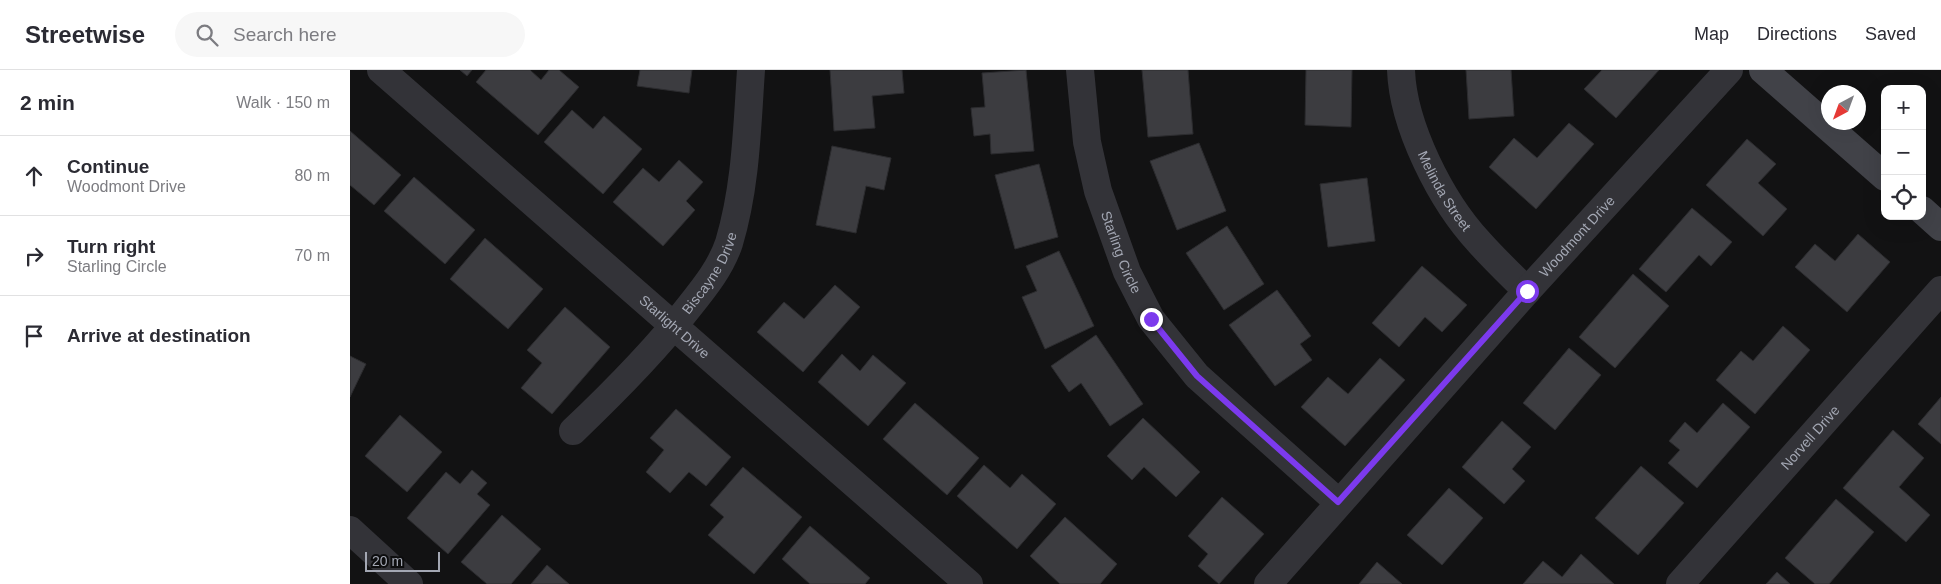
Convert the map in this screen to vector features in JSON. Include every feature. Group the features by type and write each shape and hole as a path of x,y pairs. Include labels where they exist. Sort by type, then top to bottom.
{"main road":[{"path":"1763,70 1883,175"},
{"path":"1926,214 1941,227"}],"street":[{"name":"Starlight Drive","path":"381,70 969,584"},
{"name":"Biscayne Drive","path":"572,431 636,370 715,274 728,244 744,177 751,70"},
{"name":"Starling Circle","path":"1080,70 1087,142 1098,191 1127,272 1151,319 1197,376 1338,502"},
{"name":"Melinda Street","path":"1401,70 1407,111 1424,157 1451,206 1478,241 1527,291"},
{"name":"Woodmont Drive","path":"1268,584 1338,502 1527,291 1729,70"},
{"name":"Norvell Drive","path":"1680,584 1941,290"},
{"path":"350,530 409,584"}],"building":[{"path":"460,70 472,70 467,76"},
{"path":"486,70 530,70 541,80 549,70 559,70 579,87 538,135 476,82"},
{"path":"640,70 692,70 689,93 637,86"},
{"path":"830,70 902,70 904,93 872,96 875,128 834,131"},
{"path":"1026,70 1034,151 991,154 990,134 974,136 971,108 985,107 982,73"},
{"path":"1142,70 1188,70 1193,134 1148,137"},
{"path":"1306,70 1352,70 1351,127 1305,125"},
{"path":"1466,70 1511,70 1514,116 1469,119"},
{"path":"1602,70 1659,70 1616,118 1584,89"},
{"path":"572,110 593,129 604,116 642,149 603,194 544,142"},
{"path":"1569,123 1594,144 1536,209 1489,167 1514,138 1537,158"},
{"path":"350,131 401,175 374,205 350,185"},
{"path":"1747,139 1776,164 1758,183 1787,209 1763,236 1706,185"},
{"path":"1199,143 1226,211 1177,230 1150,161"},
{"path":"832,146 891,158 884,190 866,186 856,233 816,225"},
{"path":"679,160 703,182 686,201 695,210 663,246 613,202 643,168 659,182"},
{"path":"1039,164 1058,237 1015,249 995,175"},
{"path":"414,177 475,230 445,264 384,211"},
{"path":"1367,178 1375,241 1328,247 1320,184"},
{"path":"1692,208 1732,242 1711,266 1699,255 1666,292 1639,269"},
{"path":"1227,226 1264,284 1224,310 1186,253"},
{"path":"1858,234 1890,262 1847,312 1795,267 1815,244 1835,261"},
{"path":"485,238 543,289 508,329 450,279"},
{"path":"1059,251 1094,326 1045,349 1022,297 1037,291 1026,266"},
{"path":"1422,266 1467,305 1442,332 1425,317 1399,347 1372,323"},
{"path":"1633,274 1669,306 1615,368 1579,337"},
{"path":"835,285 860,307 803,372 757,332 784,302 804,319"},
{"path":"1277,290 1311,336 1300,344 1312,360 1275,386 1229,325"},
{"path":"565,307 610,347 552,414 521,388 542,363 527,350"},
{"path":"1783,326 1810,350 1755,414 1716,380 1741,351 1753,361"},
{"path":"1096,335 1143,404 1110,426 1081,383 1069,392 1051,366"},
{"path":"1569,348 1601,375 1555,430 1523,403"},
{"path":"842,354 860,371 873,355 906,383 868,426 818,382"},
{"path":"350,356 366,364 350,397"},
{"path":"1380,358 1405,380 1345,446 1301,407 1328,377 1348,394"},
{"path":"1941,397 1941,444 1918,424"},
{"path":"915,403 979,458 947,495 883,439"},
{"path":"1723,403 1750,427 1697,488 1668,463 1680,450 1669,441 1685,422 1697,433"},
{"path":"676,409 731,457 706,486 689,472 670,493 646,472 664,450 650,438"},
{"path":"400,415 442,452 407,492 365,456"},
{"path":"1143,418 1200,472 1176,497 1144,467 1132,480 1107,456"},
{"path":"1502,421 1531,447 1512,469 1525,481 1504,504 1462,467"},
{"path":"1893,430 1924,458 1899,487 1930,515 1906,542 1843,488"},
{"path":"984,465 1010,488 1022,474 1056,504 1017,549 957,496"},
{"path":"1641,466 1684,503 1638,555 1595,518"},
{"path":"743,467 802,517 754,574 708,535 724,517 710,505"},
{"path":"472,470 487,483 477,494 490,505 448,554 407,518 446,472 460,484"},
{"path":"1449,488 1483,518 1442,565 1407,535"},
{"path":"1222,497 1264,534 1219,584 1198,566 1208,554 1188,536"},
{"path":"1836,499 1874,532 1829,584 1815,584 1785,558"},
{"path":"502,515 541,549 511,584 487,584 461,562"},
{"path":"1065,517 1117,564 1100,584 1060,584 1030,556"},
{"path":"810,526 870,578 865,584 810,584 782,559"},
{"path":"1581,554 1614,584 1523,584 1543,561 1562,577"},
{"path":"1377,562 1402,584 1359,584"},
{"path":"547,565 569,584 531,584"},
{"path":"1777,572 1790,584 1766,584"}],"route":[{"path":"1151,319 1197,376 1338,502 1527,291"}]}
